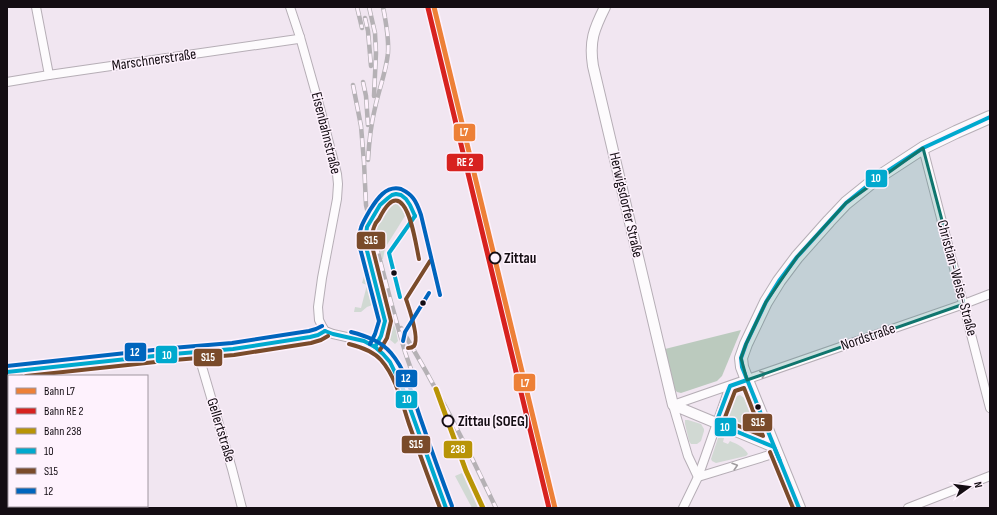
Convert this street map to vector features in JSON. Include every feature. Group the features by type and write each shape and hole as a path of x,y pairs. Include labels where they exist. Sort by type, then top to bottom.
{"main road":[{"path":"799,508 742,367 741,358 746,344 766,302 779,281 797,257 846,203 877,178 923,148 990,118"}],"street":[{"path":"36,7 49,75"},
{"name":"Eisenbahnstraße","path":"290,7 300,37 337,169 337,199 318,307 319,320 325,331"},
{"name":"Herwigsdorfer Straße","path":"605,7 593,34 591,44 592,61 673,405"},
{"name":"Marschnerstraße","path":"7,82 298,39 300,37"},
{"name":"Christian-Weise-Straße","path":"923,148 990,408"},
{"name":"Nordstraße","path":"673,405 990,294"},
{"path":"7,372 172,354 198,353 273,343 311,336 323,333 325,331 364,342 375,347 384,354 390,362 403,389 446,508"},
{"name":"Gellertstraße","path":"198,353 242,508"},
{"path":"683,508 698,477 730,386"},
{"path":"673,405 775,450"},
{"path":"673,405 688,456 698,477"},
{"path":"698,477 775,450"},
{"path":"908,508 990,476"}],"highlighted area":[{"path":"923,148 964,304 747,380 741,358 746,344 766,302 797,257 846,203"}],"shaded area":[{"path":"396,200 401,202 404,206 406,210 405,216 385,248 382,259 374,224 385,206"},
{"path":"366,270 375,304 367,307 361,312 354,312 355,307 361,308 367,285 362,283"},
{"path":"386,305 396,331 398,341 395,344 388,338 389,322"},
{"path":"740,395 744,398 755,427 753,431 739,427 726,419 735,397"},
{"path":"685,420 701,424 704,429 701,441 697,444 691,444 689,441"},
{"path":"718,438 724,438 723,442 728,444 730,441 735,443 748,454 746,456 716,463 712,461 711,459"},
{"path":"462,473 478,508 472,508 455,476"}],"green space":[{"path":"741,330 722,376 717,381 681,393 674,389 665,349"}],"railway":[{"path":"357,7 362,28"},
{"path":"369,7 375,33 376,53 374,96"},
{"path":"368,160 372,120 386,67 388,53 388,36 383,7"},
{"path":"365,18 368,31 371,66"},
{"path":"363,82 366,96 368,125"},
{"path":"353,85 361,126 366,205 391,302 412,372"},
{"path":"401,328 451,417 496,508"}],"rail line":[{"name":"L7","path":"434,7 555,508"},
{"name":"238","path":"436,389 466,471 483,508"}],"transit line":[{"path":"428,8 549,508"},
{"name":"10","path":"799,508 742,367 741,358 746,344 766,302 779,281 797,257 846,203 877,178 923,148 990,117"},
{"name":"12","path":"370,344 379,321 359,244 359,234 363,222 370,210 379,197 386,191 396,188 401,189 410,195 417,204 440,295"},
{"name":"10","path":"375,347 381,336 385,321 365,243 367,227 380,205 392,195 396,194 401,195 406,199 415,216"},
{"name":"S15","path":"380,350 387,338 391,321 371,238 375,224 392,202 396,201 403,205 409,216 419,259"},
{"name":"10","path":"400,297 389,253 415,216"},
{"name":"S15","path":"408,348 414,346 416,337 406,299 430,261"},
{"name":"12","path":"403,341 405,332 429,293"},
{"name":"12","path":"7,366 232,343 309,331 322,326"},
{"name":"10","path":"325,331 364,341 375,347 390,362 403,389 446,508"},
{"name":"10","path":"7,372 233,349 310,337 325,331"},
{"name":"12","path":"351,332 368,337 383,345 397,360 412,394 452,506"},
{"name":"S15","path":"35,375 234,355 311,343 328,336"},
{"name":"S15","path":"349,344 374,354 381,360 391,374 440,508"},
{"name":"10","path":"747,380 730,386 716,423 774,447 780,461"},
{"name":"S15","path":"744,388 763,436 724,420 735,391 744,388"},
{"name":"S15","path":"770,452 793,508"}],"place":[{"name":"Zittau","path":"495,258"},
{"name":"Zittau (SOEG)","path":"448,421"}]}
